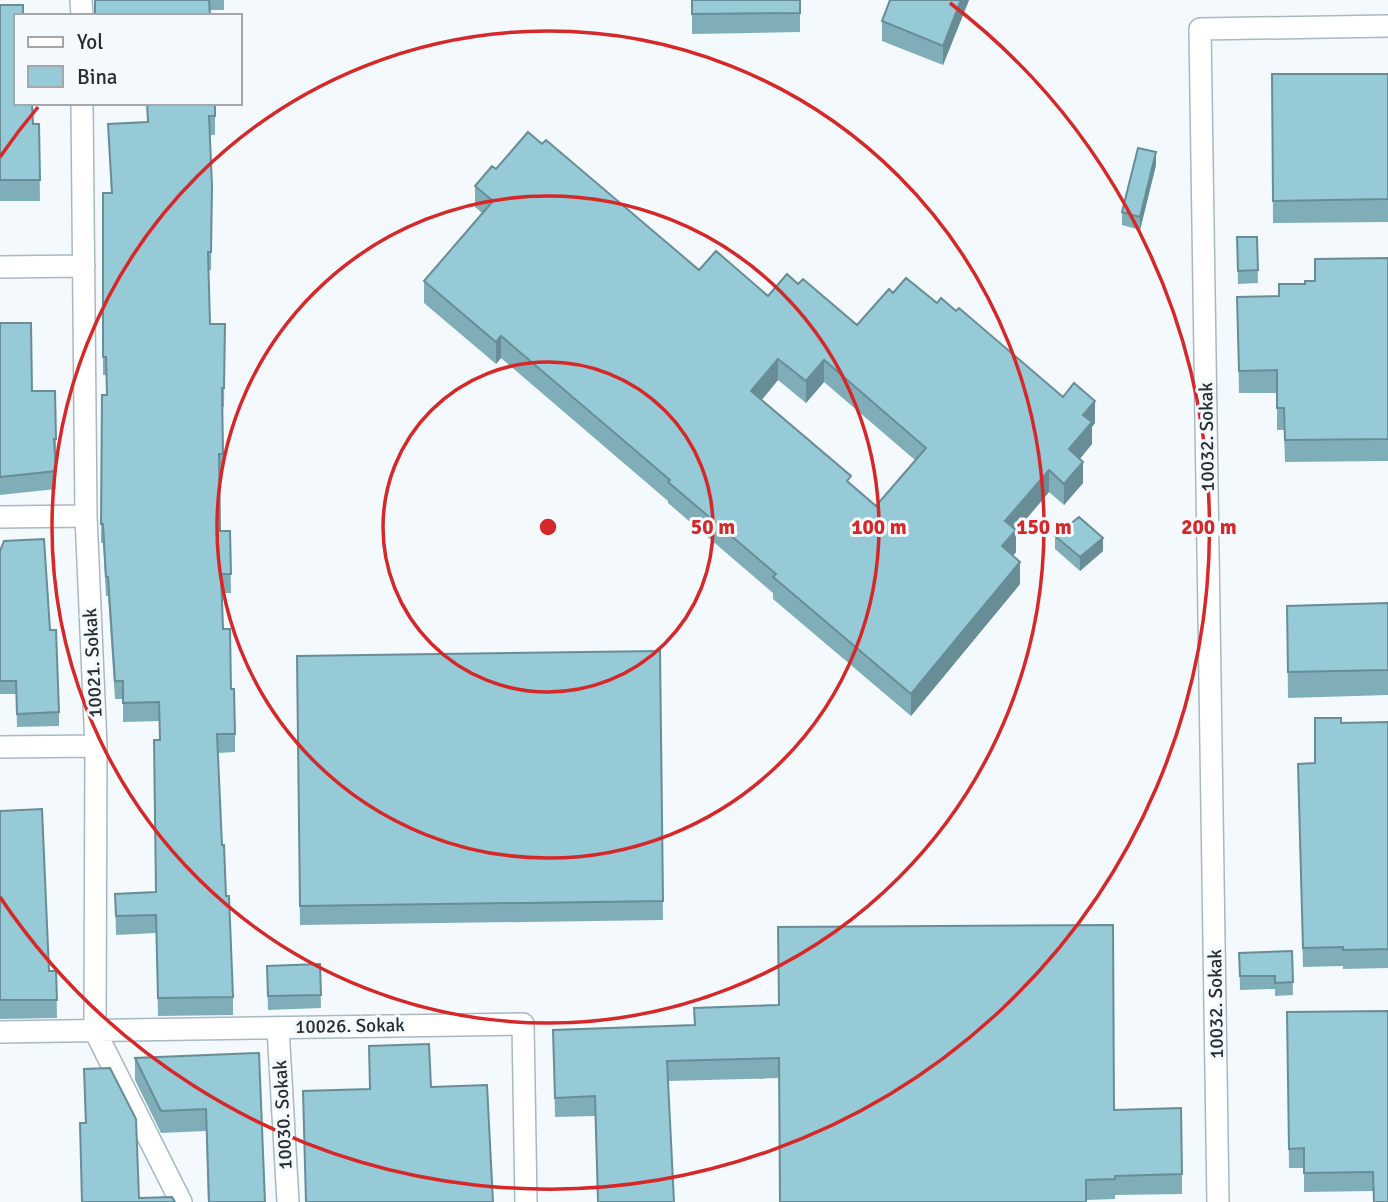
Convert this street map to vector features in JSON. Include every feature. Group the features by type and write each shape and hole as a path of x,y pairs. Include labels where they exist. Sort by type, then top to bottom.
{"street":[{"name":"10032. Sokak","path":"1218,1202 1200,29 1388,26"},
{"name":"10021. Sokak","path":"82,105 86,516 96,746 95,1031 181,1202"},
{"path":"0,267 84,266"},
{"path":"0,517 86,516"},
{"path":"0,747 96,746"},
{"name":"10026. Sokak","path":"0,1032 523,1024 526,1202"},
{"name":"10030. Sokak","path":"278,1028 288,1202"}],"building":[{"path":"95,0 209,0 210,14 95,14"},
{"path":"692,0 800,0 800,13 692,14"},
{"path":"890,0 961,0 943,46 882,21"},
{"path":"0,5 23,5 23,14 14,14 14,105 32,105 33,124 39,124 40,180 0,180"},
{"path":"1272,74 1388,74 1388,199 1273,201"},
{"path":"147,105 215,105 215,116 209,116 212,186 211,252 208,252 210,324 225,324 223,454 219,454 220,531 230,531 231,574 221,574 223,629 230,629 235,734 217,734 222,845 226,896 229,896 233,997 158,998 156,915 116,916 115,894 156,892 154,740 160,740 159,702 123,703 123,681 115,681 108,577 101,524 102,395 107,395 106,357 103,357 103,193 112,193 108,124 148,122"},
{"path":"528,132 542,144 546,140 699,270 716,251 768,296 787,274 798,284 803,279 857,325 889,289 893,293 906,278 937,303 941,298 956,311 959,308 1063,397 1074,383 1095,401 1083,415 1092,422 1069,449 1083,462 1064,484 1049,470 1005,521 1016,530 1002,546 1020,562 911,694 773,577 776,574 668,482 670,480 501,336 496,342 424,281 493,201 475,186 492,166 496,169","holes":["778,359 806,381 824,360 926,448 876,506 847,481 851,476 751,391"]},
{"path":"1138,148 1156,152 1140,217 1122,212"},
{"path":"1237,237 1257,237 1258,270 1238,271"},
{"path":"1388,258 1388,439 1285,440 1284,408 1277,408 1277,370 1239,371 1237,297 1279,296 1279,284 1305,284 1305,281 1315,281 1315,259"},
{"path":"0,323 31,323 32,391 55,391 56,471 0,477"},
{"path":"1079,517 1103,538 1080,557 1055,536"},
{"path":"44,539 50,630 56,630 59,712 17,714 16,681 0,681 0,551 4,541"},
{"path":"1388,603 1388,670 1288,672 1287,606"},
{"path":"660,651 663,901 300,906 297,656"},
{"path":"1315,718 1341,718 1341,723 1388,722 1388,949 1303,948 1298,764 1315,763"},
{"path":"42,809 49,971 56,971 57,1000 0,1000 0,811"},
{"path":"1113,925 1114,1110 1181,1108 1182,1174 1115,1176 1115,1179 1086,1180 1086,1202 780,1202 779,1058 667,1061 674,1202 598,1202 595,1096 555,1098 553,1030 695,1025 694,1008 779,1005 778,927"},
{"path":"1292,951 1293,982 1275,983 1275,976 1240,976 1239,953"},
{"path":"320,964 321,995 268,996 267,966"},
{"path":"1388,1011 1388,1202 1374,1202 1373,1172 1304,1173 1304,1148 1289,1149 1287,1012"},
{"path":"429,1044 431,1087 487,1085 493,1202 306,1202 303,1091 370,1089 369,1046"},
{"path":"259,1053 265,1202 209,1202 206,1109 161,1111 135,1058"},
{"path":"110,1068 136,1119 139,1198 172,1197 175,1202 82,1202 80,1123 86,1123 84,1069"}]}
